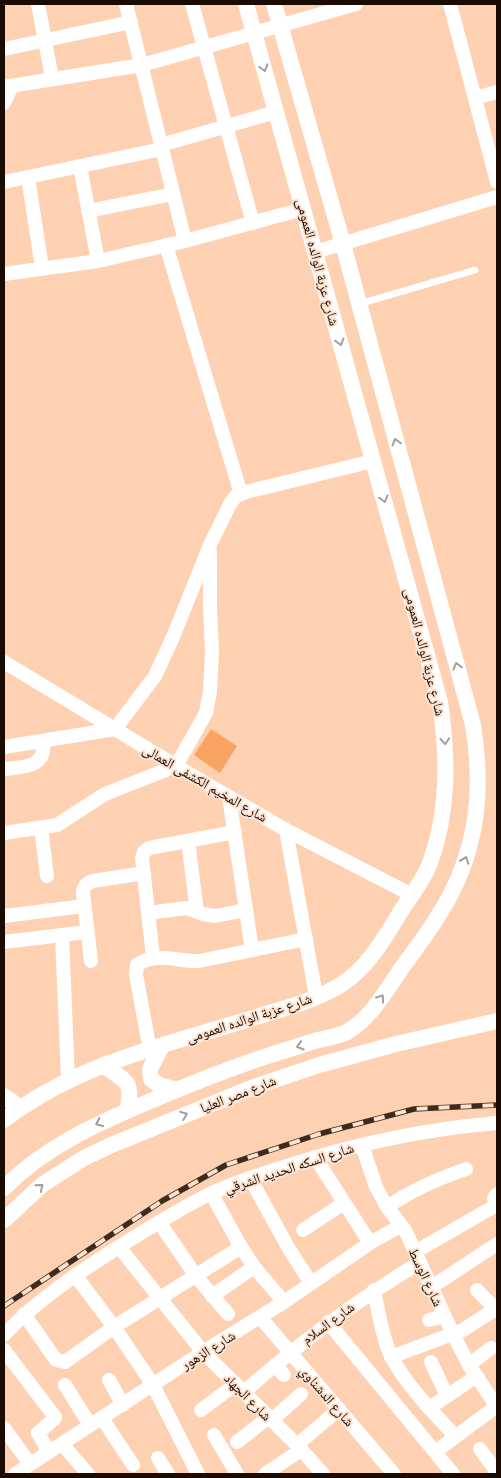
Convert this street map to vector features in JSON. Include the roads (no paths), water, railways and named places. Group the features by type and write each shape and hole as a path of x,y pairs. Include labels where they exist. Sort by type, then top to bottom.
{"street":[{"path":"38,4 52,78"},
{"path":"126,4 185,241"},
{"path":"192,4 253,223"},
{"name":"شارع عزبة الوالده العمومى","path":"4,1120 20,1108 68,1080 103,1065 274,1011 316,996 342,984 368,961 412,895 430,864 439,833 446,768 445,735 440,702 246,4"},
{"name":"شارع عزبة الوالده العمومى","path":"274,4 343,244 473,725 479,781 476,818 472,836 464,863 440,913 373,1009 346,1032"},
{"path":"4,103 8,87 52,78 142,65 356,4"},
{"path":"450,4 497,182"},
{"path":"4,49 131,22"},
{"path":"475,98 497,92"},
{"path":"4,182 162,147 276,112"},
{"path":"80,166 98,261"},
{"path":"28,177 42,268"},
{"path":"88,211 173,194"},
{"path":"315,252 497,197"},
{"path":"4,274 98,261 166,246 303,210"},
{"path":"166,246 241,494"},
{"path":"347,366 374,359"},
{"path":"4,747 115,729 155,676 210,545 230,504 236,496 373,461"},
{"path":"393,532 418,525"},
{"path":"4,833 41,828 65,821 84,806 105,794 176,766 206,713 210,691 212,651 210,545"},
{"name":"شارع المخيم الكشفى العمالى","path":"4,662 286,830 412,895"},
{"path":"440,702 465,696"},
{"path":"4,769 32,765 38,762 44,749 43,741"},
{"path":"229,797 252,950"},
{"path":"41,828 47,876"},
{"path":"286,830 316,996"},
{"path":"154,958 142,858 144,852 149,848 235,832"},
{"path":"188,841 197,912"},
{"path":"91,961 84,906 84,886 87,883 144,872"},
{"path":"4,916 84,906"},
{"path":"148,912 186,908 215,916 246,910"},
{"path":"4,942 87,932"},
{"path":"62,935 68,1080"},
{"path":"178,1090 159,1085 151,1079 150,1069 156,1048 136,970 137,965 154,958 199,961 306,938"},
{"name":"شارع مصر العليا","path":"4,1220 26,1198 62,1171 109,1146 254,1087 311,1067 440,1033 497,1021"},
{"path":"346,1032 353,1056"},
{"name":"شارع مصر العليا","path":"4,1188 29,1165 78,1133 178,1090 261,1058 346,1032"},
{"path":"103,1065 129,1086 131,1094 127,1111"},
{"path":"4,1096 20,1108"},
{"name":"شارع السكه الحديد الشرقي","path":"4,1335 24,1314 75,1275 159,1222 211,1193 315,1157 362,1145 418,1134 497,1123"},
{"name":"شارع الوسط","path":"362,1145 376,1187 386,1207 405,1230 430,1288 473,1371 495,1399"},
{"path":"48,1151 62,1171"},
{"path":"315,1157 370,1243"},
{"path":"386,1207 438,1178 466,1169"},
{"path":"250,1178 289,1249 312,1283"},
{"path":"211,1193 254,1267 284,1302"},
{"name":"شارع السلام","path":"201,1410 240,1388 279,1370 289,1352 417,1257 493,1207 495,1204 494,1198 497,1194"},
{"path":"303,1230 344,1202"},
{"path":"159,1222 196,1276 228,1314"},
{"name":"شارع الزهور","path":"15,1474 203,1352 284,1302 370,1243 400,1226"},
{"path":"430,1288 497,1244"},
{"name":"شارع الجهاد","path":"120,1247 203,1352 299,1448 317,1473"},
{"path":"24,1314 59,1362 64,1362 95,1333 114,1328 241,1247"},
{"path":"212,1296 254,1267"},
{"path":"75,1275 114,1328 152,1385 193,1473"},
{"path":"374,1290 392,1357 429,1408 455,1436"},
{"path":"392,1357 453,1334 497,1309 477,1290"},
{"path":"429,1320 444,1316"},
{"name":"شارع الدشناوي","path":"260,1317 339,1409 387,1472"},
{"path":"328,1322 453,1474"},
{"path":"429,1408 447,1396 473,1371 491,1348"},
{"path":"4,1350 54,1416 54,1419 38,1432 49,1452"},
{"path":"431,1362 447,1396"},
{"path":"109,1380 123,1405"},
{"path":"65,1385 90,1425"},
{"path":"237,1442 301,1394"},
{"path":"435,1452 495,1399"},
{"path":"264,1474 299,1448 339,1409"},
{"path":"102,1418 134,1465"},
{"path":"4,1428 30,1464"},
{"path":"214,1435 237,1474"},
{"path":"62,1444 88,1474"},
{"path":"480,1449 497,1472"},
{"path":"158,1458 168,1474"},
{"path":"4,1470 7,1474"}],"lane":[{"path":"359,304 475,270"}],"railway":[{"path":"4,1306 162,1201 226,1165 319,1134 414,1109 497,1105"}]}
